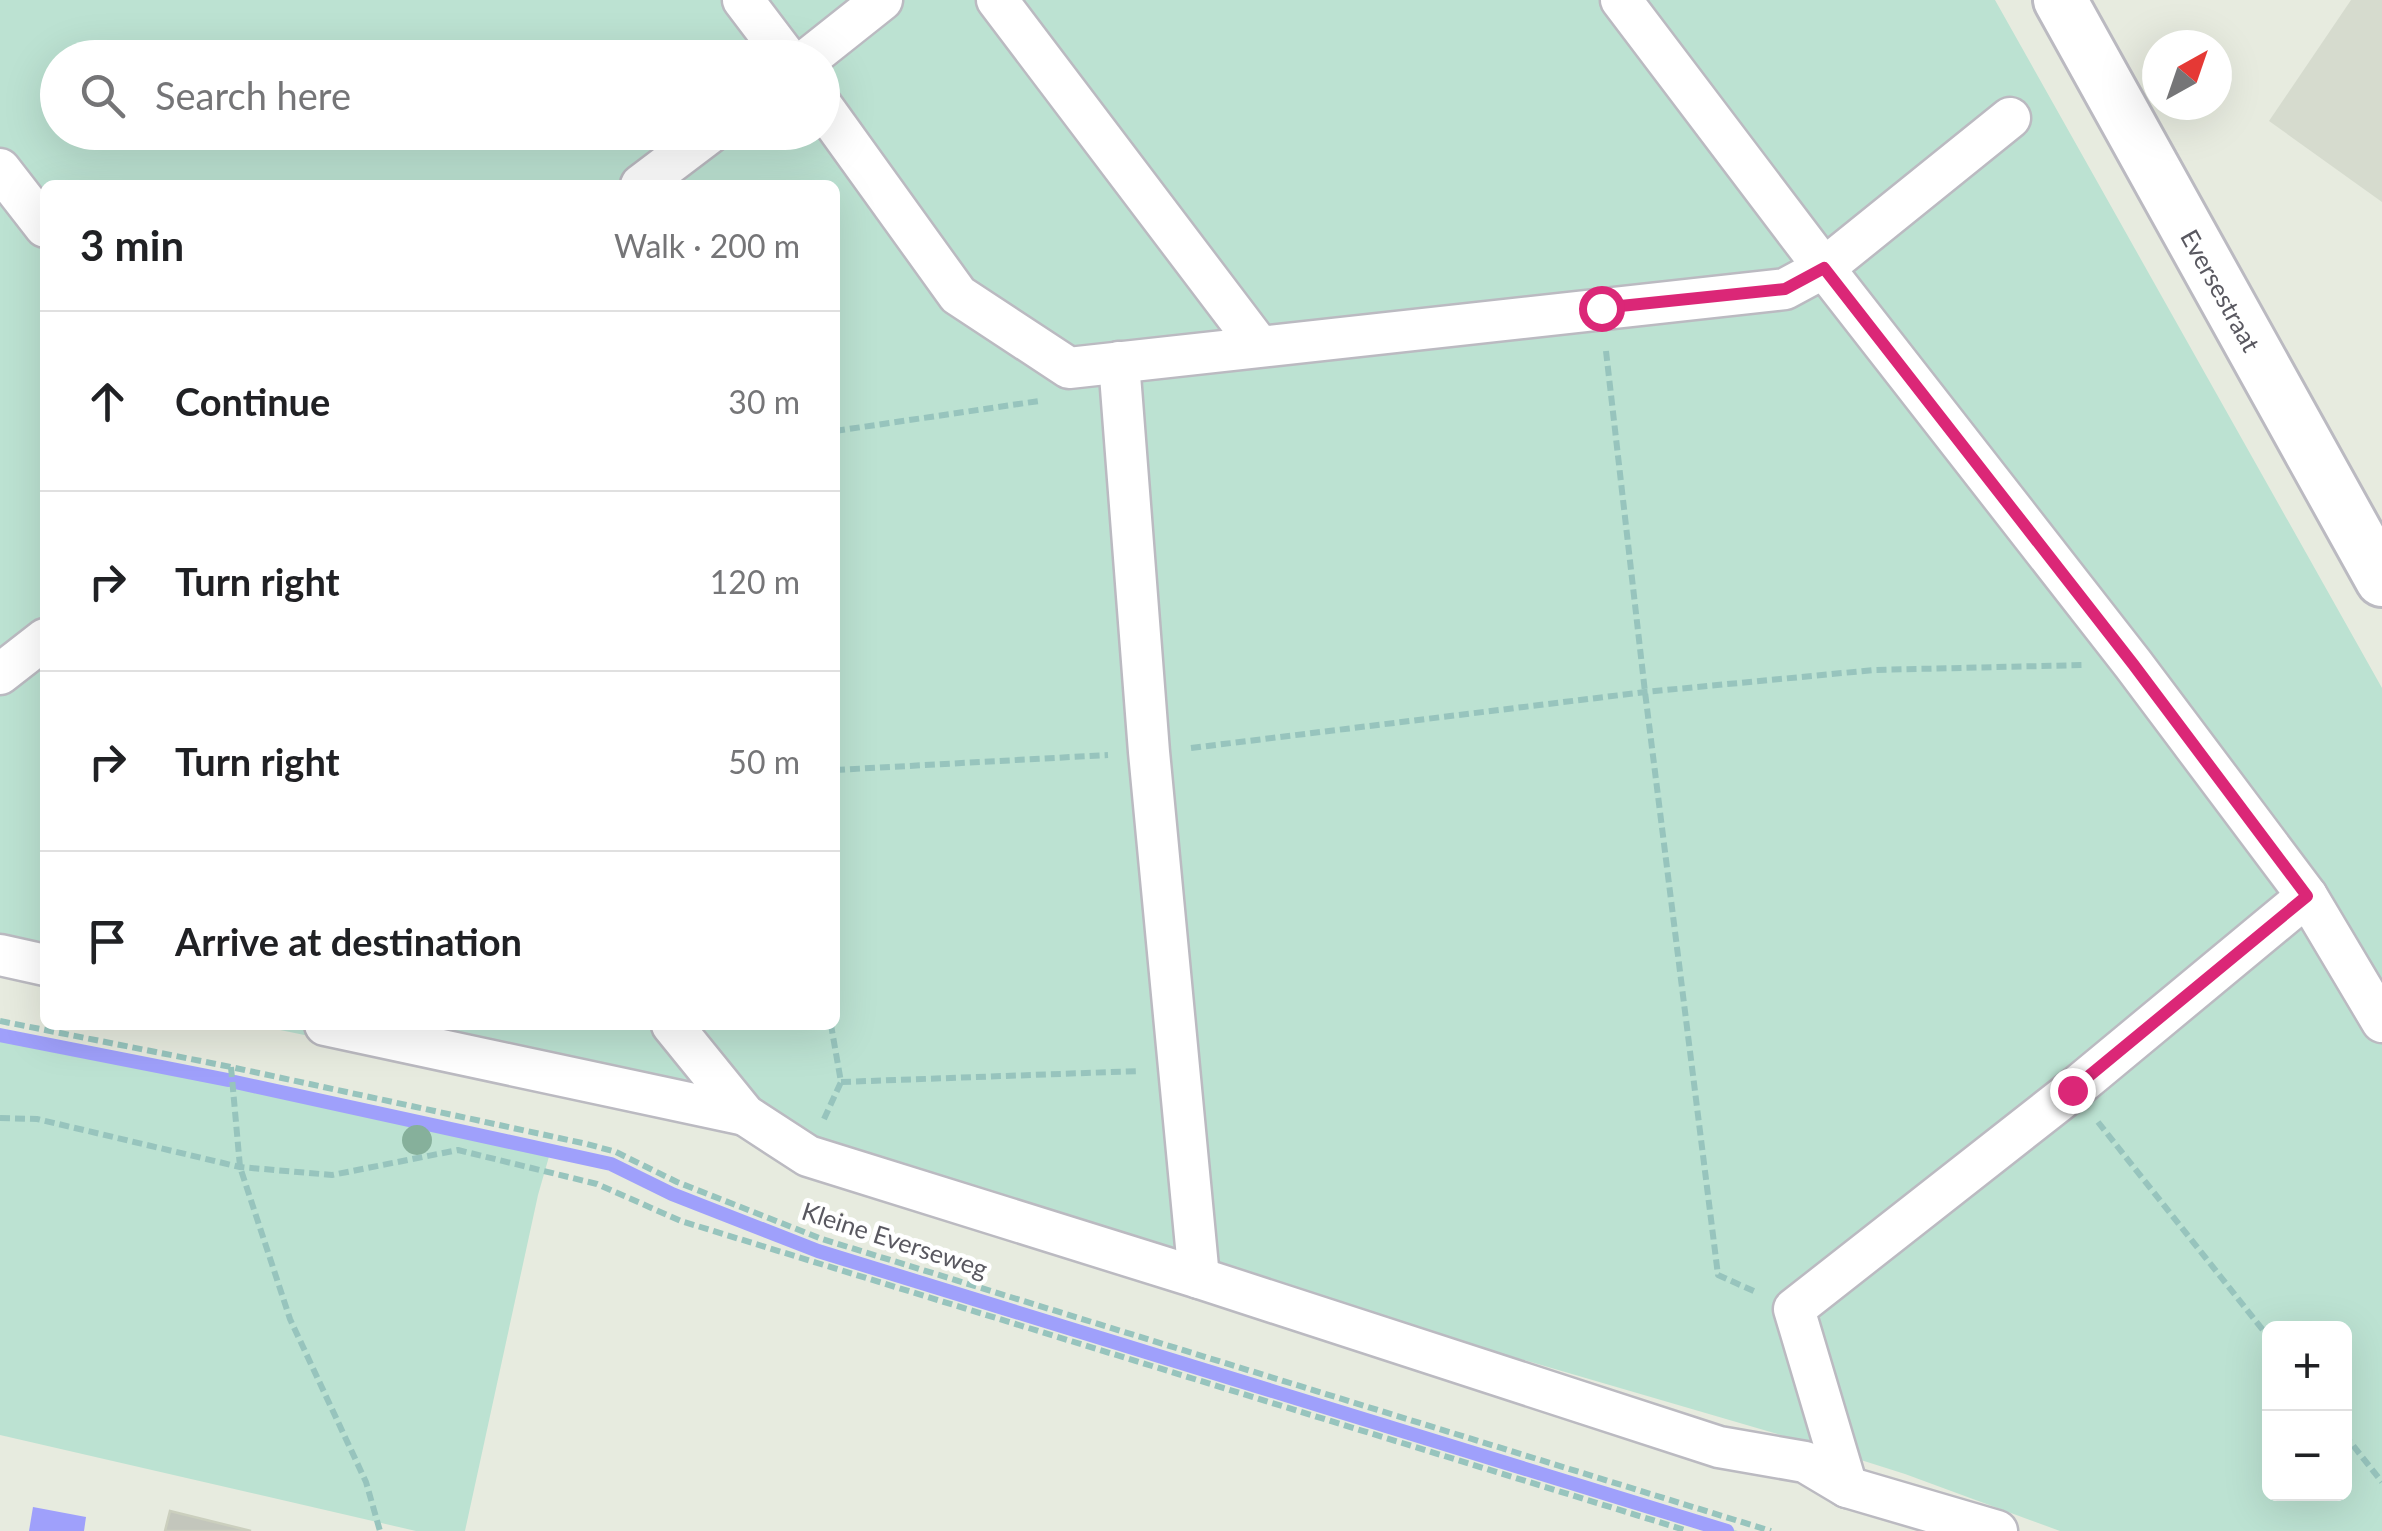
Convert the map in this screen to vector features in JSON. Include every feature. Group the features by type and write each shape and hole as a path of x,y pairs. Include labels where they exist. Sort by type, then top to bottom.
{"street":[{"path":"743,0 773,40"},
{"path":"832,40 882,0"},
{"path":"997,0 1258,346"},
{"path":"1621,0 2307,896 2382,1022"},
{"name":"Eversestraat","path":"2060,0 2382,580"},
{"path":"840,131 958,295 1069,368 1785,289 1824,268 2010,118"},
{"path":"648,180 687,150"},
{"path":"0,169 40,221"},
{"path":"1119,362 1149,752 1199,1278"},
{"path":"0,674 40,643"},
{"path":"1847,1488 1794,1309 2072,1090 2307,896"},
{"path":"0,955 40,964"},
{"path":"347,1030 745,1115"},
{"path":"676,1030 745,1115 808,1156 1719,1447 1804,1462 1847,1488 1997,1531"}],"path":[{"path":"1601,308 1718,1274 1794,1309"},
{"path":"840,430 1047,399 1069,368"},
{"path":"840,770 1149,752 1645,692 1874,670 2133,664"},
{"name":"Kleine Everseweg","path":"0,1021 40,1029"},
{"name":"Kleine Everseweg","path":"45,1030 616,1152 677,1182 822,1239 1770,1531"},
{"path":"808,1156 841,1082 832,1030"},
{"path":"231,1067 240,1167 290,1319 366,1482 380,1531"},
{"path":"841,1082 1179,1070"},
{"path":"2072,1090 2262,1329"},
{"path":"0,1118 37,1119 240,1167 332,1175 458,1150 597,1184 681,1220 1688,1531"},
{"path":"2352,1444 2382,1482"}],"shaded area":[{"path":"2351,0 2382,0 2382,202 2269,121"}],"green space":[{"path":"0,0 1995,0 2382,688 2382,1531 2060,1531 1801,1441 1219,1271 803,1138 280,1030 840,1030 840,180 40,180 40,981 0,973"},
{"path":"0,1035 235,1082 430,1127 431,1121 612,1162 673,1192 819,1248 1738,1531 1714,1531 817,1254 670,1198 610,1168 550,1153 465,1531 416,1531 0,1435"}],"water":[{"path":"33,1507 86,1517 84,1531 29,1531"}],"building":[{"path":"170,1511 251,1531 165,1531"}],"waterway":[{"path":"0,1035 228,1080"},
{"path":"235,1082 611,1164 672,1194 818,1251 1727,1531"}],"route":[{"path":"1601,308 1785,289 1824,268 2133,664 2307,896 2072,1090"}]}
